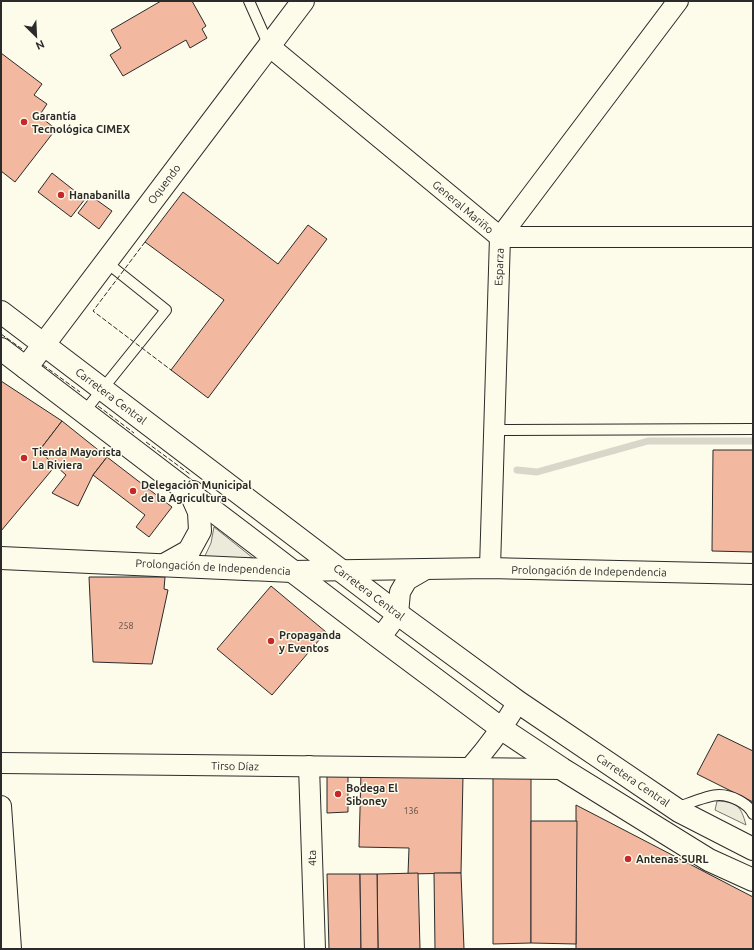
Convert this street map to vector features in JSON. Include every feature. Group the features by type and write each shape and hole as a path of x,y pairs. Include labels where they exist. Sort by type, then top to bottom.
{"main road":[{"name":"Oquendo","path":"26,368 303,1"},
{"name":"Carretera Central","path":"1,312 398,614 518,702 676,808 724,835 753,849"},
{"path":"1,349 380,638 502,728 562,769 709,860 753,880"},
{"path":"191,494 207,469"},
{"path":"164,565 189,551 200,531 199,512 191,494"},
{"name":"Prolongación de Independencia","path":"1,558 292,571"},
{"path":"709,860 724,835"}],"street":[{"name":"Esparza","path":"490,568 500,237 678,1"},
{"name":"General Mariño","path":"269,46 500,237 753,237"},
{"name":"Prolongación de Independencia","path":"292,571 490,568 753,574"},
{"name":"Prolongación de Independencia","path":"398,614 400,592 407,580 426,570"},
{"path":"380,638 398,614"},
{"path":"470,768 489,746 518,702"},
{"name":"Tirso Díaz","path":"1,763 562,769"},
{"name":"4ta","path":"309,766 315,949"},
{"path":"1,806 11,949"}],"lane":[{"path":"248,1 269,46"},
{"path":"84,412 166,310 106,262"},
{"path":"494,430 753,429"},
{"path":"676,808 697,800 719,795 739,800 751,809 753,814"}],"shaded area":[{"path":"214,527 253,558 204,558 211,543"},
{"path":"717,801 729,802 737,806 742,813 746,825 715,810"}],"building":[{"path":"161,1 192,1 206,26 202,29 207,38 190,48 186,40 123,76 110,55 121,48 111,30"},
{"name":"Garantía Tecnológica CIMEX","path":"1,53 42,84 34,95 47,104 39,116 56,129 15,182 1,171"},
{"name":"Hanabanilla","path":"52,173 85,199 71,217 38,192"},
{"path":"183,192 278,264 308,225 327,239 208,398 171,370 224,300 145,242"},
{"path":"91,196 112,211 99,229 78,213"},
{"name":"Tienda Mayorista La Riviera","path":"1,381 62,421 39,451 56,465 1,531"},
{"path":"62,421 107,457 93,475 78,506 52,493 66,475 39,451"},
{"path":"713,450 753,450 753,552 712,551"},
{"name":"Delegación Municipal de la Agricultura","path":"107,457 172,507 149,537 136,527 145,515 93,475"},
{"path":"89,577 165,577 164,589 168,590 152,664 93,662"},
{"name":"Propaganda y Eventos","path":"271,586 326,632 272,695 217,649"},
{"path":"718,734 753,751 753,802 697,774"},
{"path":"361,772 463,776 461,873 408,874 409,848 359,847"},
{"name":"Bodega El Siboney","path":"348,775 348,812 327,813 327,776"},
{"path":"493,776 531,778 531,943 493,944"},
{"name":"Antenas SURL","path":"576,805 753,897 753,949 576,949"},
{"path":"531,821 577,821 576,944 531,943"},
{"path":"418,873 420,949 378,949 377,874"},
{"path":"434,873 461,873 464,949 435,949"},
{"path":"327,874 360,874 361,949 329,949"},
{"path":"360,874 377,874 378,949 361,949"}],"waterway":[{"path":"517,470 537,472 648,441 753,441"}],"fence":[{"path":"145,242 93,311 171,370"},
{"path":"1,334 22,349"},
{"path":"43,365 80,392"},
{"path":"98,406 134,433"},
{"path":"146,442 191,475"}],"place":[{"name":"Garantía Tecnológica CIMEX","path":"24,122"},
{"name":"Hanabanilla","path":"61,195"},
{"name":"Tienda Mayorista La Riviera","path":"24,458"},
{"name":"Delegación Municipal de la Agricultura","path":"133,491"},
{"name":"Propaganda y Eventos","path":"271,641"},
{"name":"Bodega El Siboney","path":"338,794"},
{"name":"Antenas SURL","path":"628,859"}]}
